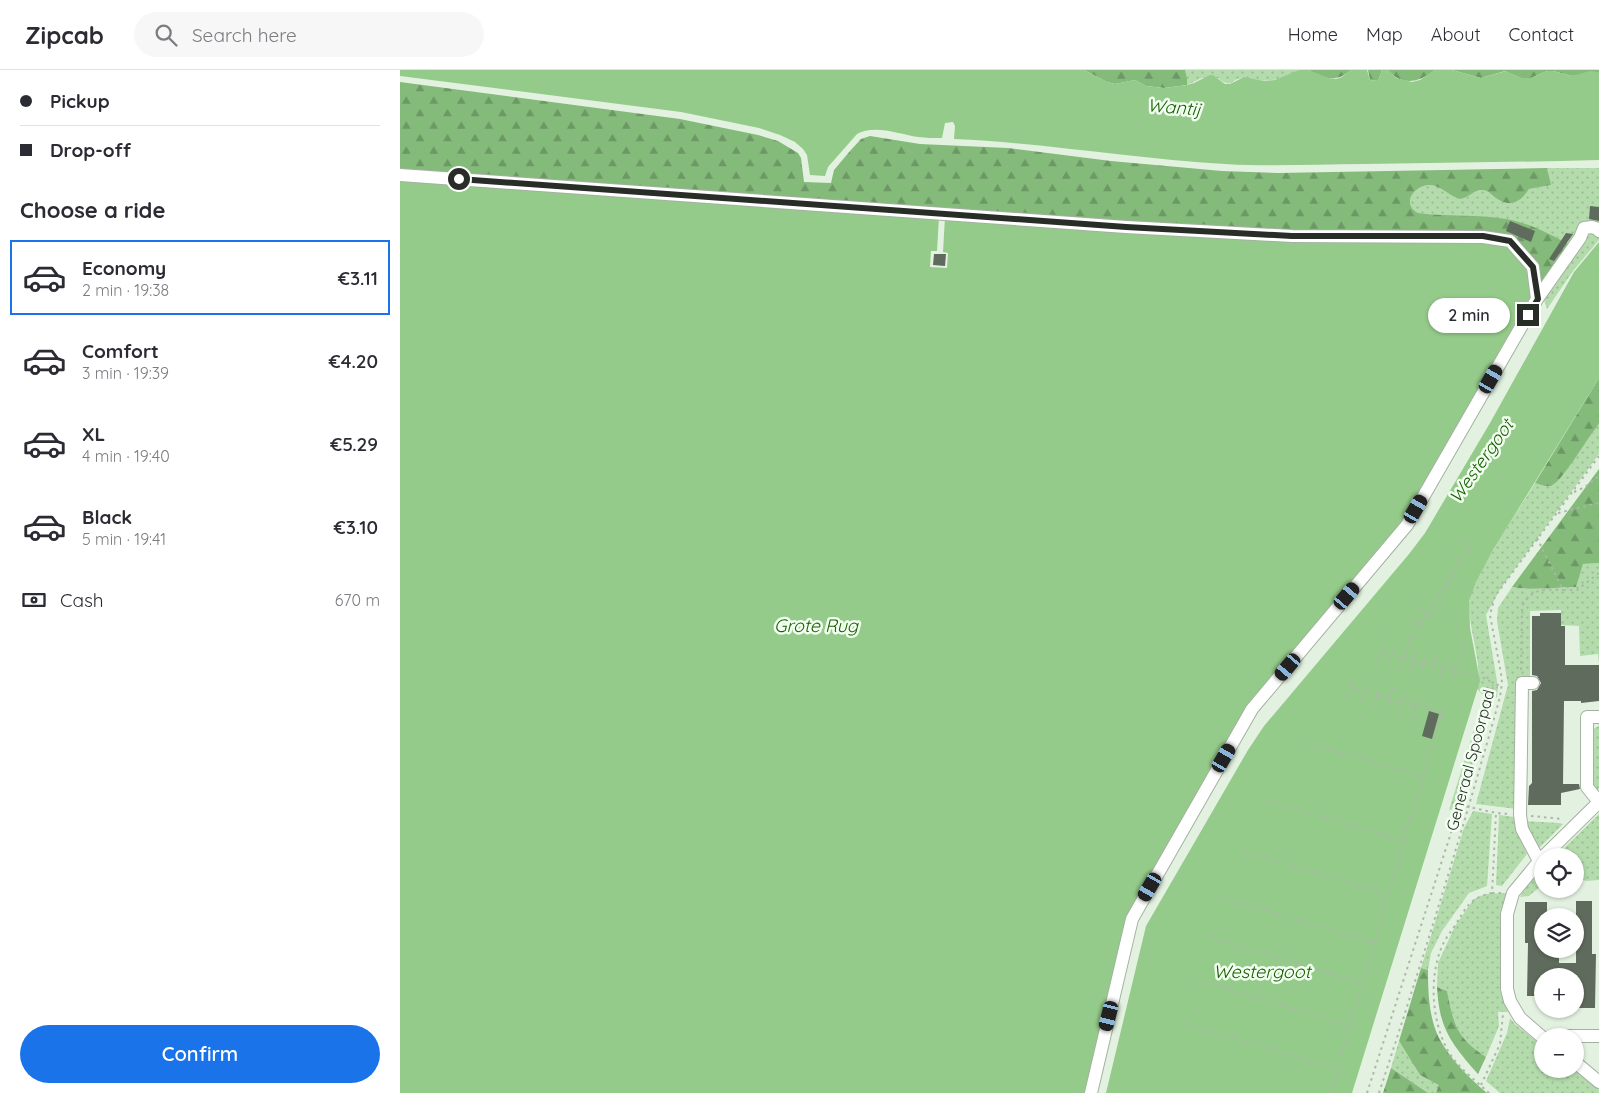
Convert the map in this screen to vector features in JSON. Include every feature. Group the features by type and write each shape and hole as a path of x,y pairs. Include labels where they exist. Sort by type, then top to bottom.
{"street":[{"path":"400,175 1126,227 1292,236 1483,236 1510,241 1533,267 1538,299"},
{"path":"1091,1093 1132,919 1252,709 1407,525 1538,299 1580,238 1584,228 1592,227 1599,231"},
{"path":"1528,683 1520,815 1522,829 1535,848"},
{"path":"1553,848 1599,802 1587,787 1587,717 1599,717"},
{"path":"1534,868 1513,893 1508,908 1507,989 1510,1001 1520,1018 1534,1030"},
{"path":"1584,1036 1599,1036"},
{"path":"1584,1070 1599,1082"}],"path":[{"name":"Generaal Spoorpad","path":"1379,1093 1469,808 1500,697 1502,683 1491,626 1491,609 1495,596 1599,456"},
{"path":"1572,493 1585,487 1599,476"},
{"path":"1558,513 1599,503"},
{"path":"1537,538 1563,590"},
{"path":"1400,668 1412,634 1470,548 1460,541"},
{"path":"1452,553 1462,560"},
{"path":"1528,683 1522,606 1527,597 1540,590 1577,590 1599,573"},
{"path":"1452,574 1459,579"},
{"path":"1447,582 1454,587"},
{"path":"1442,589 1450,594"},
{"path":"1438,595 1445,600"},
{"path":"1432,605 1439,610"},
{"path":"1416,608 1433,619"},
{"path":"1410,618 1426,628"},
{"path":"1455,621 1466,664 1463,673"},
{"path":"1412,634 1419,639"},
{"path":"1378,664 1388,636"},
{"path":"1389,666 1396,645"},
{"path":"1411,671 1417,650"},
{"path":"1366,1093 1460,805 1493,687 1488,679 1382,652"},
{"path":"1421,674 1427,653"},
{"path":"1430,676 1437,655"},
{"path":"1440,679 1448,658"},
{"path":"1451,681 1457,660"},
{"path":"1348,698 1354,676"},
{"path":"1361,702 1367,680"},
{"path":"1374,706 1380,683"},
{"path":"1493,687 1502,683"},
{"path":"1351,687 1442,713"},
{"path":"1386,709 1393,687"},
{"path":"1399,713 1406,691"},
{"path":"1412,717 1418,694"},
{"path":"1428,710 1431,698"},
{"path":"1330,1093 1443,708"},
{"path":"1310,744 1423,777"},
{"path":"1270,801 1404,841"},
{"path":"1460,805 1469,808"},
{"path":"1490,1093 1455,1060 1447,1048 1435,1009 1434,985 1443,944 1474,899 1492,893 1496,813"},
{"path":"1244,851 1388,894"},
{"path":"1221,897 1374,943"},
{"path":"1208,936 1362,984"},
{"path":"1193,978 1350,1026"},
{"path":"1481,1085 1500,1044 1503,1013 1510,1001"},
{"path":"1183,1022 1337,1070"}],"shaded area":[{"path":"1185,70 1299,70 1274,80 1244,78 1229,84 1218,78 1202,78 1187,85"},
{"path":"1547,168 1599,168 1599,240 1573,271 1547,309 1543,297 1570,245 1532,227 1418,213 1410,205 1410,200 1415,191 1430,185 1460,199 1482,190 1487,191 1504,202 1517,202 1529,189 1550,185"},
{"path":"1599,423 1599,454 1501,588 1486,615 1498,687 1497,697 1490,699 1457,808 1449,810 1483,701 1483,695 1477,689 1479,671 1469,613 1469,603 1473,589 1495,546 1535,483 1548,487 1553,485 1563,475"},
{"path":"1599,563 1599,664 1598,654 1580,656 1579,626 1561,625 1561,610 1530,611 1530,685 1525,685 1517,809 1476,804 1508,685 1497,621 1498,608 1512,587 1536,589 1575,587 1583,564"},
{"path":"1599,726 1599,788 1597,790 1592,785 1593,729"},
{"path":"1473,811 1492,814 1487,886 1469,893 1442,931 1431,953 1428,970 1421,968 1464,828"},
{"path":"1599,814 1599,880 1584,880 1584,848 1564,848"},
{"path":"1499,815 1515,817 1516,828 1527,854 1502,886 1496,885"},
{"path":"1525,821 1563,824 1539,848 1534,845"},
{"path":"1534,877 1534,892 1529,896 1520,897"},
{"path":"1507,893 1506,1004 1508,1012 1498,1012 1499,1026 1486,1057 1468,1043 1458,1029 1447,991 1437,987 1438,963 1455,926 1474,899 1485,894"},
{"path":"1510,1018 1534,1039 1534,1078 1584,1078 1599,1090 1599,1093 1500,1093 1486,1081 1507,1033"},
{"path":"1399,1041 1420,1075 1440,1085 1436,1093 1428,1093 1391,1068"}],"green space":[{"path":"1084,70 1185,70 1187,85 1164,88 1146,86 1135,80 1115,84"},
{"path":"1309,70 1351,70 1340,77 1330,78 1320,76"},
{"path":"1368,70 1382,70 1378,81 1370,80"},
{"path":"1388,70 1435,70 1417,80 1405,81 1399,79"},
{"path":"1452,70 1599,70 1599,72 1572,76 1547,71 1531,78 1521,78 1505,71 1481,78"},
{"path":"400,82 680,119 758,135 778,141 798,153 801,158 804,182 831,183 834,170 861,139 870,136 920,144 1008,148 1111,161 1222,171 1278,173 1547,168 1551,185 1529,189 1517,202 1504,202 1487,191 1482,190 1460,199 1438,187 1430,185 1415,191 1410,200 1410,205 1418,213 1506,219 1523,223 1570,245 1542,292 1537,268 1259,230 400,171"},
{"path":"1599,378 1599,423 1596,428 1556,483 1547,487 1535,483"},
{"path":"1599,469 1599,563 1583,564 1576,587 1536,589 1512,587"},
{"path":"1421,968 1428,970 1431,1013 1439,1038 1460,1068 1487,1093 1436,1093 1439,1085 1420,1075 1399,1041"},
{"path":"1437,987 1447,991 1455,1022 1462,1036 1486,1057 1478,1074 1460,1054 1448,1035 1440,1014"},
{"path":"1391,1068 1428,1093 1383,1093"}],"water":[{"name":"Wantij","path":"400,70 1084,70 1115,84 1135,80 1146,86 1164,88 1187,85 1210,75 1213,75 1225,84 1230,84 1244,77 1264,81 1275,80 1299,70 1309,70 1328,78 1336,79 1351,70 1367,70 1370,80 1378,81 1382,70 1388,70 1396,78 1412,82 1420,80 1435,70 1452,70 1481,78 1506,71 1521,78 1531,78 1547,71 1572,76 1590,71 1599,72 1599,160 1278,165 1191,162 1022,144 954,139 955,126 953,122 945,123 942,138 918,137 879,130 864,131 857,134 828,167 825,176 810,175 807,155 803,149 795,142 759,128 681,112 400,76"},
{"name":"Grote Rug","path":"400,177 953,218 1474,238 1506,245 1524,263 1529,278 1531,295 1529,303 1415,505 1263,691 1136,901 1087,1093 400,1093"},
{"name":"Westergoot","path":"1599,242 1599,378 1493,550 1476,582 1469,601 1470,628 1480,681 1352,1093 1106,1093 1146,926 1248,750 1264,726 1425,533 1490,423 1574,272"}],"pier":[{"path":"939,217 945,217 943,252 948,253 947,268 930,267 931,251 937,251"}],"building":[{"path":"1590,206 1599,207 1599,221 1589,219"},
{"path":"1510,221 1535,231 1531,242 1506,231"},
{"path":"1566,233 1573,234 1554,261 1549,259"},
{"path":"934,254 946,254 945,266 933,265"},
{"path":"1540,613 1561,613 1561,626 1565,626 1565,665 1599,665 1599,701 1581,703 1581,701 1564,701 1563,784 1579,784 1580,789 1561,793 1561,805 1528,805 1529,786 1532,783 1532,691 1537,690 1541,683 1537,676 1532,675 1532,616 1540,616"},
{"path":"1429,711 1439,714 1432,739 1422,736"},
{"path":"1576,901 1592,901 1592,954 1596,954 1595,1008 1584,1008 1584,968 1534,968 1534,996 1527,996 1528,943 1525,943 1525,902 1547,902 1547,908 1534,908 1534,958 1559,958 1559,963 1576,963 1576,958 1584,958 1584,908 1576,908"}],"route":[{"path":"459,179 1126,227 1292,236 1483,236 1510,241 1533,267 1538,299 1528,315"}]}
